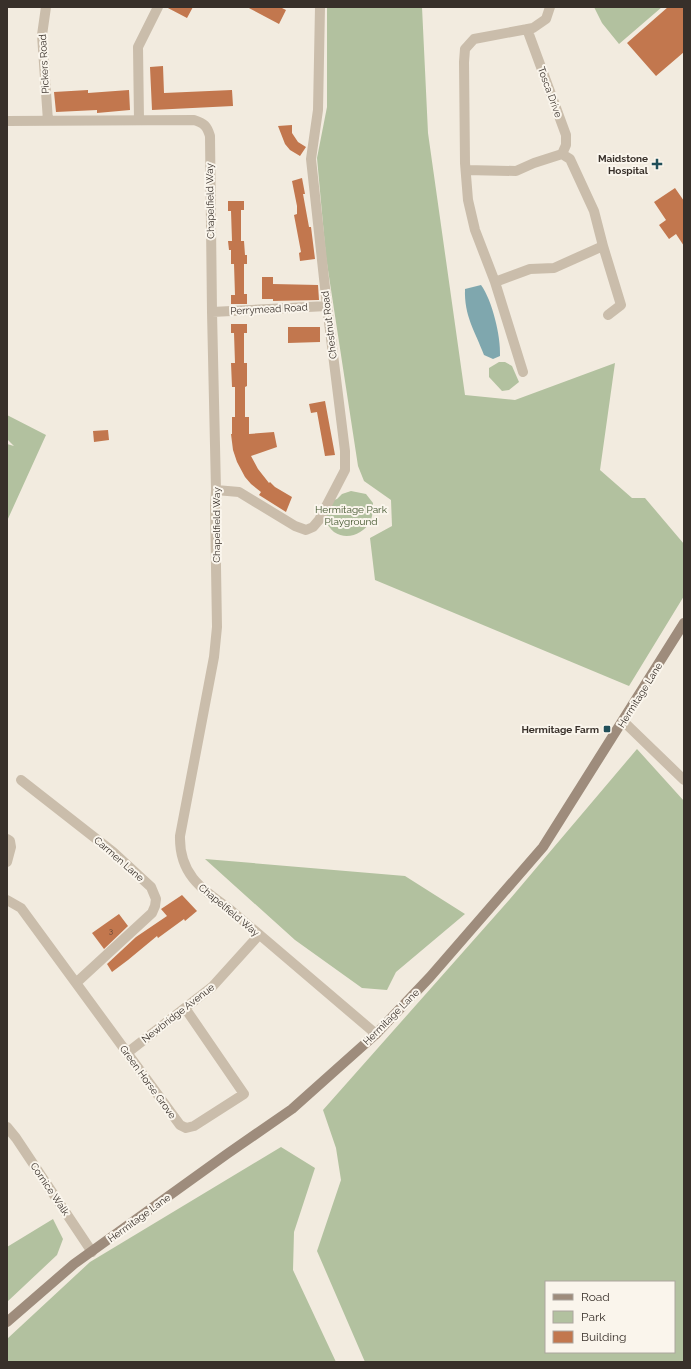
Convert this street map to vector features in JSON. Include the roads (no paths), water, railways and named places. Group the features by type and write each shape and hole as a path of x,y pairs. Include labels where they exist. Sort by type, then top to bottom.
{"main road":[{"name":"Hermitage Lane","path":"7,1322 74,1264 292,1109 376,1034 430,977 543,847 684,623"}],"street":[{"name":"Pickers Road","path":"46,7 42,34 48,121"},
{"path":"139,120 138,47 158,7"},
{"name":"Chestnut Road","path":"216,490 239,492 301,529 306,530 313,528 319,520 345,470 345,451 311,159 318,110 320,7"},
{"path":"523,372 495,282 475,230 468,200 464,62 465,49 474,39 533,28 546,19 550,7"},
{"name":"Tosca Drive","path":"527,29 566,135 566,146 562,154"},
{"name":"Chapelfield Way","path":"7,121 194,120 202,122 208,128 210,136 217,628 216,642 180,836 180,846 186,868 201,889 227,907 376,1034"},
{"path":"466,170 516,171 534,163 562,154 570,159 594,211 621,305 608,316"},
{"path":"495,282 530,269 554,268 603,246"},
{"name":"Perrymead Road","path":"212,312 327,306"},
{"path":"623,721 684,780"},
{"name":"Carmen Lane","path":"21,780 113,852 152,887 156,899 152,913 76,983"},
{"path":"7,839 10,841 11,847 7,862"},
{"name":"Green Horse Grove","path":"7,900 21,908 180,1125 186,1128 194,1126 244,1094 185,1008"},
{"name":"Newbridge Avenue","path":"127,1053 212,987 259,935"},
{"name":"Cornice Walk","path":"7,1127 16,1138 92,1252"}],"water":[{"path":"481,285 492,309 499,339 500,356 493,359 484,355 466,307 465,289"}],"place":[{"name":"Maidstone Hospital","path":"657,164"},
{"name":"Hermitage Farm","path":"607,729"}],"park label":[{"name":"Hermitage Park Playground","path":"351,514"}]}
